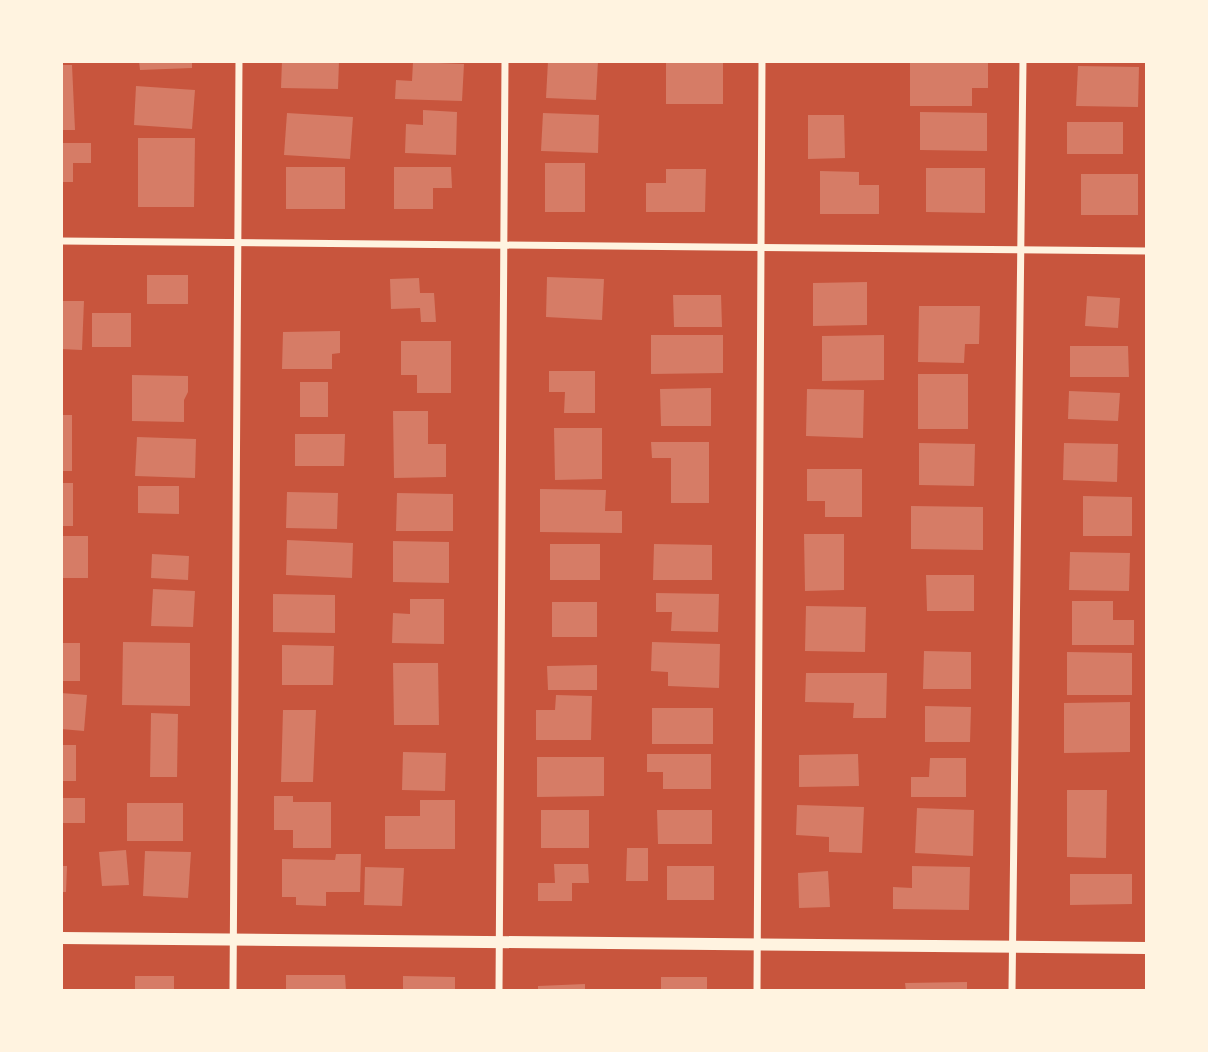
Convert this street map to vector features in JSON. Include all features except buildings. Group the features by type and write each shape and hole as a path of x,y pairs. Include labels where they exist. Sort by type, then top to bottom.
{"street":[{"path":"233,991 239,61"},
{"path":"499,991 505,61"},
{"path":"757,991 762,61"},
{"path":"1012,991 1023,61"},
{"path":"61,241 1147,251"},
{"path":"61,938 1147,948"}]}
